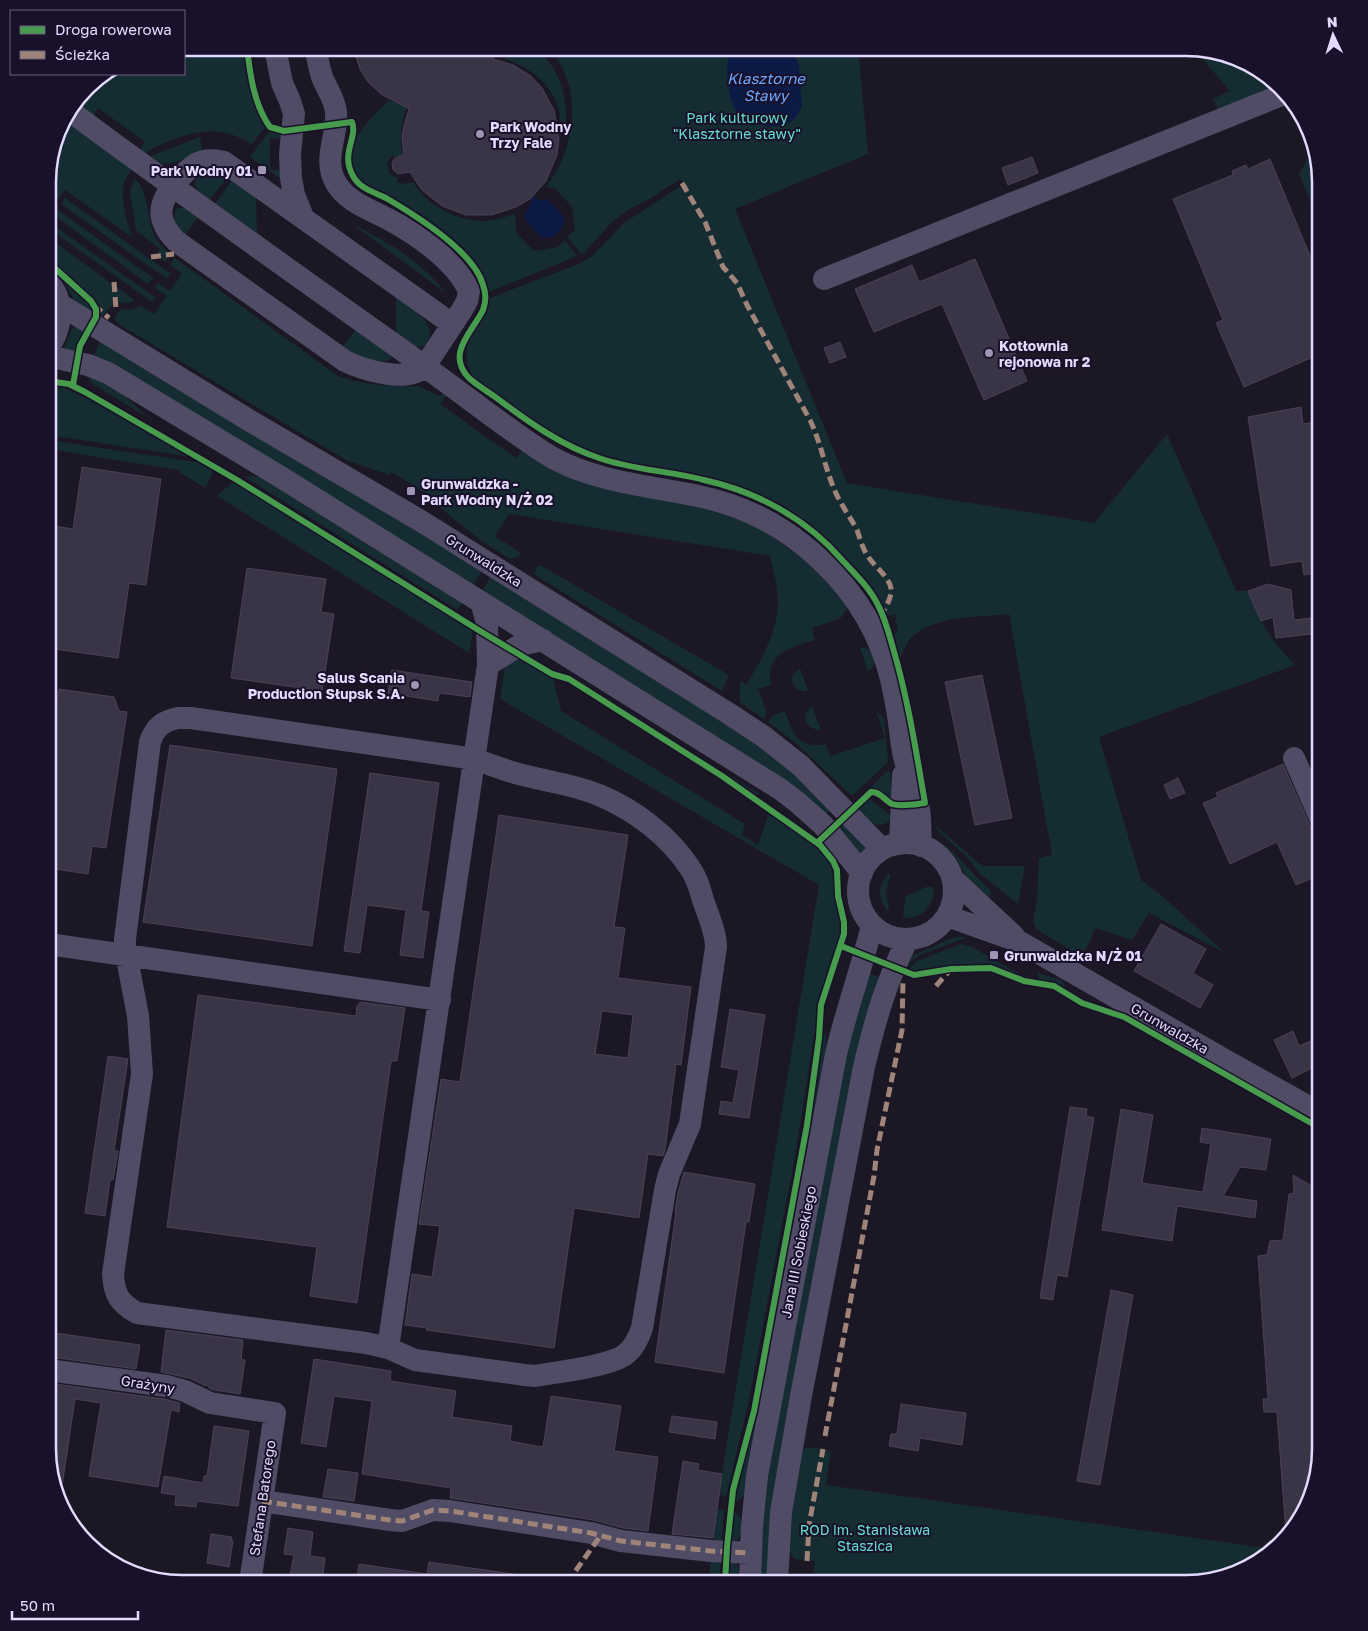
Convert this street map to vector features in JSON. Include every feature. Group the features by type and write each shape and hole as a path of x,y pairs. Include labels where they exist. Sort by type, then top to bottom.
{"street":[{"path":"277,57 282,82 294,114 290,154 291,178 294,195 303,217"},
{"path":"318,57 320,71 336,110 336,125 330,159 334,180 350,200 411,232 438,254 460,275 469,291 469,296 452,324 425,366 417,372 411,373 380,373 354,365 338,356 176,241 165,227 161,212 164,199 172,186 190,167 203,161 217,160 230,165 452,324"},
{"path":"824,279 1278,96"},
{"path":"75,115 529,443 566,464 607,478 701,496 736,506 765,519 812,552 848,590 861,607 880,642 887,661 904,754 901,846"},
{"path":"57,299 60,323 57,332"},
{"name":"Grunwaldzka","path":"59,304 252,422 421,520 728,712 764,736 901,846"},
{"path":"57,358 88,365 108,373 279,476 780,789 815,816 862,873"},
{"path":"388,1348 488,665 487,623 481,602"},
{"path":"488,665 520,645 543,640"},
{"path":"176,718 191,718 475,759 513,772 584,790 621,806 642,819 676,850 690,868 697,881 716,942 690,1124 669,1174 642,1328 633,1347 624,1356 601,1364 535,1376 414,1360 388,1348 339,1339 137,1313 123,1304 115,1288 114,1274 142,1074 138,1016 126,955 125,939 150,742 154,731 160,724 176,718"},
{"path":"1294,758 1312,800"},
{"path":"901,846 932,851 941,858 948,868 952,879 953,898 947,916 936,928 923,936 908,939 894,938 882,933 863,914 859,900 858,886 862,873 870,860 901,846"},
{"name":"Grunwaldzka","path":"952,879 1020,942"},
{"name":"Grunwaldzka","path":"947,916 1020,942 1230,1064 1312,1109"},
{"name":"Jana III Sobieskiego","path":"750,1575 750,1553 757,1476 832,1072 843,1025 872,925"},
{"path":"778,1575 782,1512 801,1396 864,1067 877,1013 893,968 908,939"},
{"path":"56,945 440,1000"},
{"name":"Grażyny","path":"56,1371 167,1386 185,1391 210,1404 275,1413"},
{"name":"Stefana Batorego","path":"251,1575 275,1413"},
{"path":"262,1502 402,1521 433,1510 450,1511 591,1533 621,1541 711,1551 750,1553"}],"green space":[{"path":"185,57 245,57 250,88 266,126 252,144 241,138 221,132 202,132 162,144 143,156 138,153 145,142 98,108 91,119 79,110 99,87 116,75 185,75"},
{"path":"504,57 545,57 549,62 558,77 564,93 566,122 561,130 560,115 556,101 545,84 522,66 504,59"},
{"name":"Park kulturowy \"Klasztorne stawy\"","path":"555,57 859,57 868,154 735,209 847,483 1094,523 1167,434 1236,591 1248,591 1261,621 1275,643 1295,665 1099,737 1141,880 1160,894 1225,953 1149,913 1132,940 1096,928 1082,957 1036,929 1033,920 1037,900 1039,858 1052,855 1009,614 971,617 931,625 911,638 900,659 892,637 898,630 895,614 886,617 880,599 845,555 813,527 784,507 737,485 628,462 581,447 548,430 473,377 466,355 468,345 490,298 579,264 592,256 624,223 684,184 680,179 628,210 612,222 582,255 567,237 575,229 572,207 555,188 546,187 556,172 570,136 571,97 567,79"},
{"path":"1202,58 1219,61 1242,69 1271,89 1219,111 1213,99 1230,91"},
{"path":"388,100 407,107 401,132 403,156 391,157 388,164 390,173 399,178 396,182 406,184 413,182 433,204 451,214 471,220 485,221 515,214 517,234 534,251 558,247 565,240 577,256 489,292 480,269 471,257 449,236 410,207 367,187 355,173 352,162 354,144 363,128"},
{"path":"71,122 133,169 126,178 123,192 124,208 132,237 65,190 57,200 57,165"},
{"path":"270,130 284,133 283,139 270,138 270,170 283,170 282,180 250,157"},
{"path":"200,137 202,151 182,160 164,164 148,159 153,155"},
{"path":"1309,157 1312,205 1299,173"},
{"path":"214,170 228,176 210,200 202,195 195,186 195,183 198,174"},
{"path":"135,178 140,184 146,199 156,239 170,253 165,262 156,255 160,249 136,230 130,191"},
{"path":"233,179 256,197 257,235 215,204"},
{"path":"65,198 171,274 167,279 61,204"},
{"path":"178,208 187,208 198,217 184,236 174,221 175,211"},
{"path":"57,210 153,278 148,284 57,218"},
{"path":"352,224 378,237 403,253 426,271 446,293"},
{"path":"57,228 156,298 152,302 57,234"},
{"path":"57,244 133,299 133,302 112,305 103,317 99,315 100,308 57,267"},
{"path":"175,258 338,376 377,385 418,386 439,396 445,392 448,394 440,404 516,458 524,448 691,502 759,527 817,569 850,608 844,612 841,618 812,628 815,640 787,650 775,659 770,674 771,685 758,689 767,713 764,719 740,702 740,681 746,685 763,656 775,624 778,596 770,556 509,514 495,536 521,553 518,557 511,559 480,540 433,502 435,499 391,472 389,475 346,460 117,323 115,319 120,310 141,306 154,314 167,296 154,287 158,283 170,291 182,274 170,265"},
{"path":"57,274 91,306 93,314 75,302"},
{"path":"396,296 424,319 430,340 425,346 415,347 396,335"},
{"path":"75,326 83,331 75,352 65,350 64,348 72,328"},
{"path":"356,329 392,357 388,360 376,361 341,349"},
{"path":"100,341 483,570 472,586 93,357"},
{"path":"90,376 123,394 147,417 94,385 90,381"},
{"path":"57,387 65,388 83,397 86,394 192,457 57,436"},
{"path":"57,441 202,463 213,469 205,488 179,472 179,470 57,450"},
{"path":"245,477 260,477 463,602 456,609"},
{"path":"234,481 473,629 469,653 217,496"},
{"path":"540,565 729,675 722,691 535,575 536,567"},
{"path":"491,575 738,730 787,767 831,810 826,814 482,592"},
{"path":"860,648 872,651 874,665 868,671"},
{"path":"515,656 552,675 561,711 745,824 742,835 758,845 769,813 816,846 831,862 835,871 836,902 842,924 842,932 820,999 795,1156 749,1400 726,1497 720,1494 723,1467 819,885 500,699 503,671"},
{"path":"800,668 808,691 797,689 793,684 793,674"},
{"path":"812,706 821,730 813,729 806,723 806,712"},
{"path":"876,710 884,719 888,760 852,796 798,745 768,722 773,715 785,711 798,738 809,744 826,744 830,756 885,738"},
{"path":"723,771 760,794 752,796 731,780"},
{"path":"887,771 890,771 892,800 876,789 868,790"},
{"path":"868,798 894,818 878,825 865,818 856,810"},
{"path":"843,823 865,848 861,853 858,853 838,827"},
{"path":"936,826 982,866 1025,866 1018,904 980,874 968,858 938,831"},
{"path":"941,842 991,890 989,897 967,878 955,856"},
{"path":"890,874 890,877 886,892 888,911 884,907 880,893 882,883"},
{"path":"926,887 934,889 932,900 926,910 917,916 905,918 903,915 906,896"},
{"path":"968,937 920,955 912,960 907,967 907,959 910,957 952,938"},
{"path":"961,944 970,946 1030,980 993,966 959,965 919,972 909,971 917,961"},
{"path":"868,973 879,977 769,1575 758,1575 762,1504 842,1065"},
{"path":"1037,973 1062,980 1067,991 1051,983 1040,981"},
{"path":"823,1034 826,1035 825,1054 745,1495 734,1502 757,1409 808,1138"},
{"name":"ROD im. Stanisława Staszica","path":"808,1447 831,1451 826,1485 1264,1548 1242,1562 1203,1574 813,1575 815,1561 795,1559 788,1551 790,1520 801,1451"},
{"path":"717,1509 724,1510 721,1546 712,1547"},
{"path":"733,1511 741,1519 742,1529 738,1539 730,1546"},
{"path":"711,1556 721,1557 720,1575 710,1575"},
{"path":"730,1558 736,1563 739,1575 729,1575"}],"water":[{"name":"Klasztorne Stawy","path":"728,57 796,57 799,67 802,107 798,114 787,123 775,126 762,126 743,122 730,96 727,67"},
{"path":"533,196 537,200 547,199 565,218 562,227 554,236 542,238 525,220 525,213 532,202 530,199"}],"building":[{"name":"Park Wodny Trzy Fale","path":"356,57 493,57 493,59 513,65 531,76 542,88 554,110 559,139 557,155 546,181 530,199 516,207 492,215 466,215 442,206 422,190 410,172 398,174 393,170 392,163 394,159 404,154 402,138 409,109 381,94 368,82 360,69"},
{"path":"1032,157 1038,173 1008,185 1002,168"},
{"path":"1270,159 1312,261 1312,357 1244,387 1216,323 1223,320 1173,199 1233,175 1232,171 1246,165 1248,169"},
{"name":"Kotłownia rejonowa nr 2","path":"975,259 1027,381 984,400 942,304 874,332 855,289 912,265 919,282"},
{"path":"840,342 846,357 830,363 824,348"},
{"path":"1301,407 1303,424 1312,423 1312,574 1304,575 1302,561 1271,566 1248,417"},
{"path":"82,467 161,479 146,585 129,583 118,658 57,649 57,526 73,529"},
{"path":"247,568 326,579 321,612 334,614 322,691 231,678"},
{"path":"1268,584 1291,590 1294,620 1312,618 1312,634 1276,638 1273,617 1261,621 1248,591"},
{"name":"Salus Scania Production Słupsk S.A.","path":"392,670 472,682 470,697 439,693 438,701 388,693"},
{"path":"982,675 1012,818 975,825 945,682"},
{"path":"59,689 114,697 119,711 127,712 106,848 92,846 88,874 56,869 57,701"},
{"path":"170,745 337,769 312,946 143,922"},
{"path":"1283,764 1312,831 1312,878 1296,885 1277,842 1230,864 1203,803 1218,797 1216,793"},
{"path":"370,773 439,783 421,911 429,912 423,958 400,955 406,910 367,905 360,953 344,951"},
{"path":"1178,778 1185,793 1170,799 1164,785"},
{"path":"499,815 628,835 614,927 625,928 618,978 691,987 681,1065 676,1064 663,1156 648,1154 639,1218 574,1208 554,1348 426,1330 427,1328 405,1325 412,1274 432,1277 440,1226 419,1224 441,1079 460,1082","holes":["602,1011 633,1015 628,1058 595,1054"]},
{"path":"1161,924 1206,949 1193,973 1213,985 1200,1008 1134,971"},
{"path":"198,995 356,1016 357,1006 360,1002 405,1008 397,1061 391,1061 357,1303 310,1296 317,1247 167,1227"},
{"path":"730,1009 765,1015 749,1118 719,1114 721,1101 733,1103 739,1070 721,1067"},
{"path":"1293,1031 1299,1046 1312,1040 1312,1068 1292,1078 1274,1040"},
{"path":"108,1056 128,1059 114,1151 118,1151 113,1180 110,1180 105,1216 85,1213"},
{"path":"1070,1107 1087,1109 1086,1116 1094,1118 1067,1277 1057,1275 1053,1300 1040,1298"},
{"path":"1121,1109 1153,1115 1142,1183 1203,1192 1211,1144 1200,1142 1202,1128 1271,1139 1266,1170 1240,1167 1223,1196 1257,1201 1255,1218 1177,1206 1172,1241 1102,1230"},
{"path":"684,1172 755,1184 749,1222 746,1222 724,1373 655,1362 675,1211"},
{"path":"1293,1175 1312,1186 1312,1449 1311,1466 1302,1497 1285,1527 1277,1412 1264,1412 1263,1399 1268,1399 1258,1256 1267,1255 1270,1241 1283,1240 1289,1194 1294,1193"},
{"path":"1111,1290 1133,1295 1100,1485 1077,1481"},
{"path":"166,1330 243,1340 241,1359 245,1360 240,1394 214,1390 189,1378 161,1372"},
{"path":"56,1333 140,1345 136,1369 56,1358"},
{"path":"314,1359 391,1371 390,1381 456,1391 452,1417 512,1426 510,1441 543,1447 551,1396 621,1406 614,1451 658,1457 648,1531 623,1528 593,1520 450,1498 451,1488 362,1474 372,1401 334,1396 326,1447 301,1443"},
{"path":"56,1384 164,1399 180,1403 179,1412 171,1410 158,1487 89,1476 101,1403 75,1399 62,1486 56,1449"},
{"path":"901,1404 966,1413 962,1445 920,1438 918,1451 889,1446 891,1434 897,1434"},
{"path":"672,1416 717,1422 715,1439 669,1432"},
{"path":"214,1426 249,1431 238,1506 197,1501 196,1507 175,1505 176,1495 161,1493 164,1476 203,1483 204,1476 207,1476"},
{"path":"683,1461 699,1464 698,1470 722,1474 713,1538 672,1534"},
{"path":"328,1469 358,1473 354,1501 323,1497"},
{"path":"288,1528 313,1532 310,1556 325,1558 323,1575 290,1575 294,1555 284,1554"},
{"path":"211,1534 232,1537 229,1567 207,1563"},
{"path":"429,1562 520,1575 357,1575 359,1564 427,1574"}],"marked path":[{"path":"682,183 705,222 723,267 737,283 747,305 810,420 836,493 857,530 865,552 886,577 890,585 890,596 882,614"},
{"path":"151,257 174,254"},
{"path":"114,282 116,309"},
{"path":"94,305 109,318"},
{"path":"936,986 951,969"},
{"path":"825,1436 874,1176 877,1150 902,1030 903,980"},
{"path":"807,1561 809,1525 823,1449"},
{"path":"262,1501 402,1521 433,1510 450,1511 591,1533 621,1541 711,1551 750,1553"},
{"path":"573,1575 601,1535"}],"cycle path":[{"path":"248,57 256,99 270,127 284,131 352,122 353,134 348,160 349,168 359,184 386,198 442,235 468,259 477,272 484,288 485,304 460,351 462,369 469,378 537,427 586,453 612,462 724,485 780,509 814,532 871,593 885,621 903,686 925,803 896,805 877,793 871,792 817,843"},
{"path":"57,270 91,301 96,309 96,317 80,346 73,385"},
{"path":"57,382 69,384 85,392 237,480 480,631 552,674 569,679 722,776 820,845 833,861 837,870 838,896 844,922 844,934 821,1005 819,1038 807,1125 754,1411 733,1490 725,1575"},
{"path":"841,946 914,975 951,969 991,968 1024,981 1054,986 1082,1003 1124,1017 1312,1123"}],"place":[{"name":"Park Wodny Trzy Fale","path":"480,134"},
{"name":"Park Wodny 01","path":"262,170"},
{"name":"Kotłownia rejonowa nr 2","path":"989,353"},
{"name":"Grunwaldzka - Park Wodny N/Ż 02","path":"411,491"},
{"name":"Salus Scania Production Słupsk S.A.","path":"415,685"},
{"name":"Grunwaldzka N/Ż 01","path":"994,955"}]}
